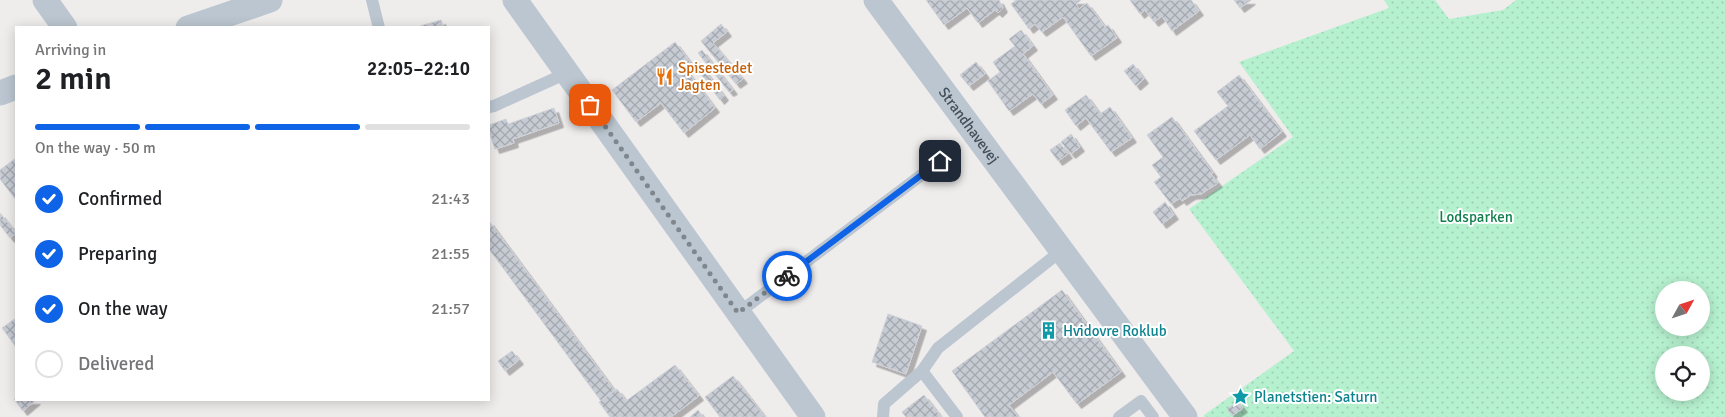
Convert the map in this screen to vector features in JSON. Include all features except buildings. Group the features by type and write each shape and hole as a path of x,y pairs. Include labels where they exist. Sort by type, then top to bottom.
{"street":[{"path":"45,0 64,26"},
{"path":"194,26 270,0"},
{"path":"515,0 813,417"},
{"name":"Strandhavevej","path":"876,0 1185,417"}],"lane":[{"path":"372,0 378,26"},
{"path":"490,107 567,73"},
{"path":"738,313 940,161"},
{"path":"883,417 884,404 922,371 938,348 1061,251"},
{"path":"922,371 957,417"},
{"path":"1119,417 1141,401 1153,417"}],"green space":[{"name":"Lodsparken","path":"1384,0 1435,0 1449,19 1503,10 1516,0 1725,0 1725,417 1204,417 1204,415 1294,351 1189,209 1293,137 1239,62 1389,8"}],"way so far":[{"path":"590,105 738,313 787,276"}],"place":[{"name":"Spisestedet Jagten","path":"664,77"},
{"name":"Hvidovre Roklub","path":"1049,331"},
{"name":"Planetstien: Saturn","path":"1240,397"}],"route":[{"path":"787,276 940,161"}]}
